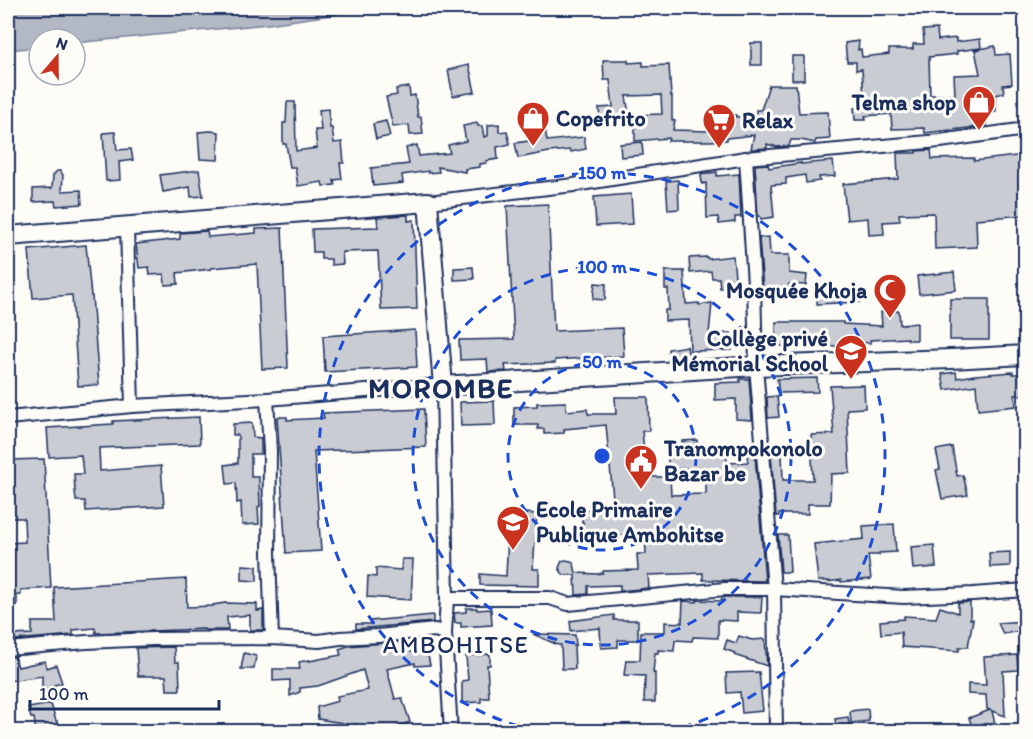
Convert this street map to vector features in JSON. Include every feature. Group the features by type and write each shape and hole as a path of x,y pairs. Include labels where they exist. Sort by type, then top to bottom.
{"street":[{"path":"8,236 428,202 574,185 746,158 940,141 1026,129"},
{"path":"746,158 756,366 774,589 776,732"},
{"path":"428,202 443,386 447,598 445,633 450,731"},
{"path":"127,227 132,406"},
{"path":"8,418 132,406 267,399 428,386 756,366 1026,355"},
{"path":"267,399 270,451 269,553 272,638"},
{"path":"447,598 550,598 568,604 725,589 774,589 904,597 1026,590"},
{"path":"8,649 153,639 272,638 319,641 435,630 445,633"}],"shaded area":[{"path":"8,8 380,8 268,24 87,42 87,27 27,27 27,48 8,50"}],"building":[{"path":"937,29 938,40 956,38 956,42 980,39 981,48 957,51 957,54 929,57 930,95 955,95 954,75 980,74 975,50 995,46 996,55 1010,54 1012,84 1003,85 1004,93 995,95 996,112 985,112 986,126 925,133 924,128 892,129 891,114 865,116 866,120 855,120 854,108 862,108 864,98 862,69 856,70 856,62 847,62 845,43 859,41 858,50 861,49 862,57 889,54 889,49 913,49 913,44 924,44 923,30"},
{"path":"751,43 762,43 762,65 751,65"},
{"path":"792,56 804,56 804,80 792,80"},
{"path":"603,60 643,62 643,66 669,65 672,120 675,121 673,130 709,131 708,116 756,115 756,110 761,110 769,85 796,85 799,113 828,112 830,139 816,140 815,143 791,140 789,146 777,147 767,144 767,148 753,149 751,149 754,135 710,141 668,141 669,138 635,141 635,115 662,114 661,95 626,96 630,120 600,121 599,108 613,107 610,80 604,80"},
{"path":"469,65 475,92 453,96 448,70"},
{"path":"409,87 410,96 415,95 423,134 410,135 409,125 393,127 386,97 397,95 396,89"},
{"path":"287,102 295,102 296,151 317,148 315,130 321,130 319,110 328,109 334,143 342,142 344,163 340,163 342,179 334,180 335,185 323,186 322,182 298,186 295,167 290,167 286,144 283,144 283,123 286,123"},
{"path":"386,121 390,136 376,139 373,124"},
{"path":"477,123 478,126 482,126 484,137 488,136 488,125 499,124 499,132 507,131 510,144 497,147 498,159 486,161 480,164 480,167 465,169 465,172 438,167 439,172 428,173 428,171 402,175 403,183 373,186 371,168 409,164 406,148 417,145 419,156 450,153 448,145 466,141 463,126"},
{"path":"545,129 547,141 584,137 586,149 549,152 518,158 515,143 536,140 534,131"},
{"path":"115,132 117,150 131,149 133,160 119,162 120,180 106,181 103,133"},
{"path":"198,132 219,132 218,160 200,159"},
{"path":"642,142 643,155 621,157 620,144"},
{"path":"931,150 932,159 974,158 974,161 1026,155 1026,215 976,219 977,247 935,249 934,213 899,214 900,221 883,222 884,234 869,235 868,218 847,220 843,184 898,179 897,153"},
{"path":"833,161 835,176 819,177 820,181 806,183 805,175 786,178 786,184 771,185 774,217 761,219 758,216 755,165 768,164 769,168"},
{"path":"199,170 203,196 191,197 190,187 163,192 160,175"},
{"path":"57,171 63,175 62,191 81,190 82,204 56,206 55,201 33,202 33,189 52,188 53,175"},
{"path":"717,172 717,176 739,174 741,217 735,217 735,222 719,224 718,217 707,218 706,183 702,184 701,174"},
{"path":"678,180 679,209 668,210 666,181"},
{"path":"631,194 633,224 596,226 594,197"},
{"path":"548,204 554,331 622,328 624,356 597,358 597,365 584,366 584,358 555,360 555,363 505,365 506,371 488,372 487,359 460,360 459,340 514,339 507,206"},
{"path":"408,215 408,221 414,220 417,309 381,310 378,251 342,252 343,264 331,265 331,259 321,259 321,252 313,252 312,229 378,227 377,217"},
{"path":"282,228 288,368 262,369 257,264 177,273 178,284 165,285 164,274 150,275 149,267 139,268 136,244 180,239 180,233 207,231 208,237 256,233 256,229"},
{"path":"769,237 770,255 789,255 789,273 807,275 806,285 789,284 789,289 763,289 759,238"},
{"path":"86,245 99,385 78,386 72,295 33,298 29,250"},
{"path":"733,256 736,287 720,288 719,278 712,278 711,271 690,273 689,258 707,257 708,259"},
{"path":"473,267 474,279 454,280 454,268"},
{"path":"665,271 684,271 686,304 712,303 709,334 731,333 732,350 690,351 689,320 665,321 665,310 669,310 668,289 665,289"},
{"path":"954,272 956,290 919,294 917,276"},
{"path":"595,283 606,284 605,300 593,299"},
{"path":"858,287 860,302 817,304 817,288 833,288 833,290"},
{"path":"950,299 989,299 989,340 950,340"},
{"path":"899,311 900,325 917,323 917,340 908,340 908,338 870,340 870,343 843,341 843,346 776,346 776,322 843,322 843,324 882,326 881,312"},
{"path":"415,330 417,367 325,372 323,336"},
{"path":"687,346 689,358 670,360 668,349"},
{"path":"956,372 957,378 1013,372 1013,374 1026,374 1026,395 1015,395 1016,406 978,410 976,385 945,390 942,374"},
{"path":"817,378 818,392 779,393 777,379"},
{"path":"740,379 749,379 752,420 736,419 736,399 715,400 715,383 740,382"},
{"path":"864,385 865,408 847,409 850,473 831,474 830,504 808,504 808,514 779,514 776,516 771,454 782,454 783,480 813,480 811,435 834,434 830,386"},
{"path":"777,396 779,417 768,418 767,397"},
{"path":"615,397 648,397 649,431 642,431 647,477 670,477 671,495 706,494 706,468 668,469 668,446 682,446 682,441 697,440 697,445 726,446 727,463 748,462 747,455 755,455 765,581 703,580 703,573 648,575 649,588 620,591 620,585 588,586 588,594 576,595 575,575 562,573 559,568 562,561 571,561 576,573 598,574 603,571 638,570 637,554 646,554 645,533 584,539 581,510 614,508 606,425 564,429 564,433 544,434 544,429 538,429 538,425 514,425 514,407 566,402 566,411 587,409 588,414 616,414"},
{"path":"494,401 495,425 461,426 460,402"},
{"path":"424,409 426,447 314,451 321,551 286,553 277,417 287,417 287,420 324,418 323,413"},
{"path":"199,417 200,444 99,448 100,471 161,466 164,506 86,511 85,501 76,501 75,491 74,474 83,474 81,455 49,457 47,428 113,424 113,421"},
{"path":"252,423 253,437 261,438 261,454 251,454 251,477 259,477 259,524 242,525 241,502 237,503 236,483 227,484 225,465 238,463 238,435 233,435 233,424"},
{"path":"952,447 957,476 963,475 968,495 942,499 936,470 940,469 936,450"},
{"path":"44,459 51,588 21,590 21,595 17,595 17,605 8,606 8,543 25,542 24,518 8,518 8,460"},
{"path":"509,512 537,514 533,569 539,569 539,586 480,585 480,574 506,576"},
{"path":"894,524 896,552 868,555 871,579 841,582 841,580 818,581 814,544 864,539 863,526"},
{"path":"778,535 788,535 790,572 781,572"},
{"path":"934,545 936,567 913,569 911,547"},
{"path":"1010,552 1010,566 990,567 989,553"},
{"path":"402,559 413,559 411,600 367,597 368,576 376,577 376,568 401,570"},
{"path":"242,565 257,566 257,581 242,580"},
{"path":"186,579 187,607 225,603 257,604 257,611 263,610 263,630 250,630 250,615 227,617 228,630 96,633 95,628 73,630 73,635 15,640 14,635 32,634 32,622 56,622 54,587"},
{"path":"725,597 762,597 761,613 737,612 737,621 718,620 718,638 693,637 692,641 675,640 674,651 658,650 658,653 655,653 653,673 655,673 655,702 644,702 645,676 624,675 626,660 640,660 641,632 665,632 665,622 682,623 683,601 722,601"},
{"path":"970,602 970,619 973,619 968,647 959,647 959,651 902,647 901,632 881,634 880,621 904,619 904,616 936,618 940,607 958,613 958,603"},
{"path":"466,608 491,609 492,625 461,627 461,623 455,623 454,613 466,612"},
{"path":"433,615 433,622 356,629 356,624 370,624 370,621"},
{"path":"614,615 614,620 638,620 638,640 618,640 618,647 601,648 600,628 571,631 570,621"},
{"path":"1024,621 1026,630 1003,634 998,623"},
{"path":"533,634 575,635 575,669 562,669 561,645"},
{"path":"739,636 752,640 765,639 767,666 734,655 735,653 724,649 727,640 736,643"},
{"path":"410,641 411,652 427,651 430,665 415,666 415,663 387,669 395,699 402,698 410,722 396,727 398,732 357,732 356,724 344,727 343,723 318,719 317,707 338,701 337,696 368,690 363,670 318,686 300,688 300,692 290,696 290,680 273,681 273,669 300,669 299,662 341,655 339,649 348,646"},
{"path":"174,647 175,662 179,662 180,690 167,690 166,676 138,676 136,648"},
{"path":"244,653 256,656 254,669 241,669"},
{"path":"490,654 490,665 487,665 489,698 481,698 481,702 462,703 462,681 468,680 466,656"},
{"path":"1017,655 1018,670 1003,671 1005,716 992,711 996,728 993,732 974,732 969,718 990,710 987,709 986,695 968,694 968,684 986,685 984,657"},
{"path":"8,657 15,657 18,667 45,661 47,668 56,665 62,683 54,685 58,699 47,703 42,686 42,676 9,681"},
{"path":"759,672 763,711 742,713 740,692 727,693 726,673"},
{"path":"51,704 59,732 36,732 34,718 31,718 28,708"},
{"path":"868,709 869,721 851,723 850,711"},
{"path":"848,717 850,732 837,732 835,719"}],"place":[{"name":"Telma shop","path":"979,131"},
{"name":"Copefrito","path":"533,147"},
{"name":"Relax","path":"719,149"},
{"name":"Mosquée Khoja","path":"890,319"},
{"name":"Collège privé Mémorial School","path":"851,380"},
{"name":"Tranompokonolo Bazar be","path":"641,490"},
{"name":"Ecole Primaire Publique Ambohitse","path":"513,551"}],"district":[{"name":"MOROMBE","path":"441,388"},
{"name":"AMBOHITSE","path":"456,644"}]}
